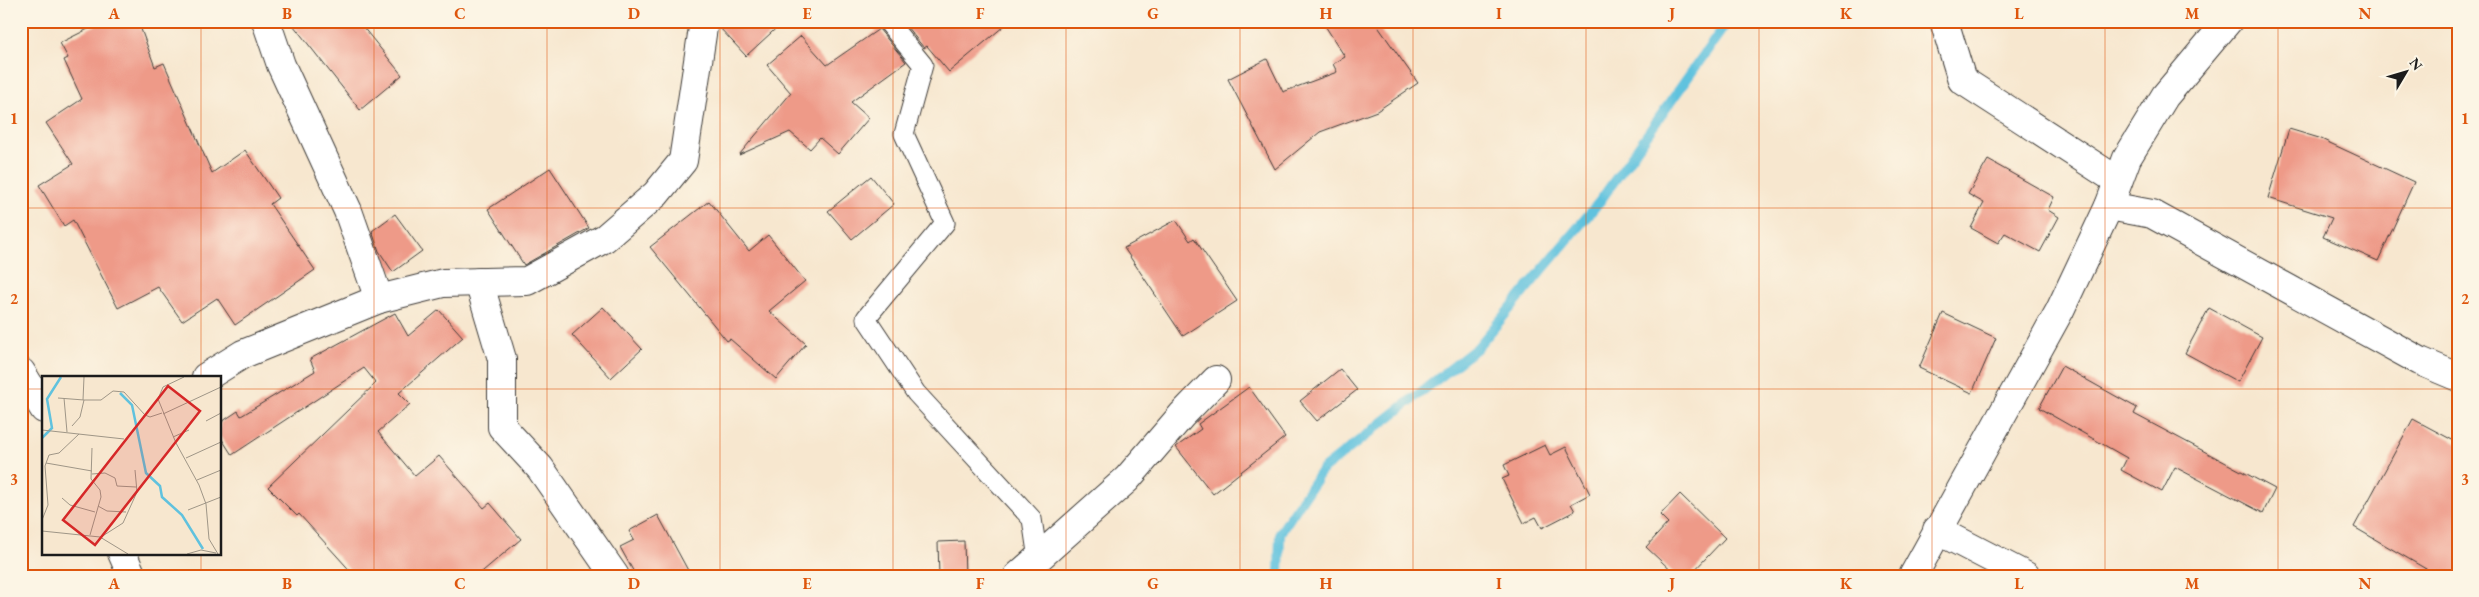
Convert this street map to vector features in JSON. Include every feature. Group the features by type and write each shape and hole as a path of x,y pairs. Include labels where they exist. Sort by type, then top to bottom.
{"street":[{"path":"266,21 281,65 348,211 379,299"},
{"path":"208,376 243,354 379,299 443,283 527,281 605,238 656,194 683,161 704,21"},
{"path":"1944,21 1962,80 2113,194 2420,361 2458,377"},
{"path":"1912,576 2060,310 2113,194 2126,158 2165,96 2228,21"},
{"path":"479,282 502,359 502,427 540,468 615,576"},
{"path":"21,372 42,406"},
{"path":"1028,567 1127,479 1182,415 1216,380"},
{"path":"1938,530 2026,576"},
{"path":"122,554 132,576"}],"lane":[{"path":"887,21 923,65 904,134 945,223 866,318 916,392 1032,519 1028,567"}],"building":[{"path":"104,21 138,21 155,67 164,63 212,173 245,150 278,198 270,204 315,270 235,325 217,298 182,321 158,287 118,308 73,220 64,226 39,185 73,164 46,123 82,99 64,60 68,58 60,43"},
{"path":"290,21 358,21 402,75 360,110"},
{"path":"719,21 784,21 746,56 719,27"},
{"path":"902,21 1010,21 949,72 927,46 924,48"},
{"path":"1322,21 1374,21 1418,83 1377,111 1320,132 1275,169 1228,79 1267,59 1283,92 1337,72 1333,64 1345,57"},
{"path":"879,29 906,62 851,102 869,118 838,154 820,138 810,149 790,132 739,155 791,93 767,65 801,36 827,65"},
{"path":"2289,129 2319,138 2414,182 2378,261 2323,237 2332,218 2268,198"},
{"path":"1988,160 2054,197 2048,210 2059,217 2040,252 2005,233 1998,243 1971,228 1984,203 1968,194"},
{"path":"550,168 589,228 524,265 488,209"},
{"path":"871,176 894,204 852,239 828,211"},
{"path":"709,201 749,251 768,235 805,281 769,311 806,344 776,379 730,339 727,341 650,247"},
{"path":"395,214 422,251 393,272 379,251 372,231"},
{"path":"1176,220 1190,241 1194,238 1237,301 1183,336 1124,248"},
{"path":"603,307 642,349 611,378 572,335"},
{"path":"2209,308 2262,337 2238,382 2185,353"},
{"path":"439,310 463,337 399,393 410,404 378,432 415,476 439,456 484,508 490,503 521,539 477,576 355,576 299,514 297,516 268,487 376,383 364,368 232,455 221,438 221,422 238,411 241,416 315,371 310,359 395,313 408,336"},
{"path":"1943,313 1996,338 1972,393 1919,368"},
{"path":"2062,366 2137,408 2134,414 2275,489 2263,513 2175,467 2162,492 2121,470 2127,458 2039,408"},
{"path":"1340,369 1357,390 1317,421 1300,401"},
{"path":"1249,387 1285,437 1213,494 1176,447 1201,429 1198,424"},
{"path":"2413,419 2458,443 2458,576 2438,576 2354,527"},
{"path":"1545,445 1550,455 1566,447 1590,494 1571,504 1575,511 1542,528 1536,517 1524,523 1502,479 1509,476 1504,465"},
{"path":"1680,494 1725,538 1689,576 1677,576 1646,547 1668,523 1660,515"},
{"path":"658,515 691,576 636,576 620,547 634,540 629,531"},
{"path":"964,541 965,576 939,576 938,542"}],"waterway":[{"path":"1279,576 1280,533 1322,470 1477,348 1600,201 1728,21"}]}
